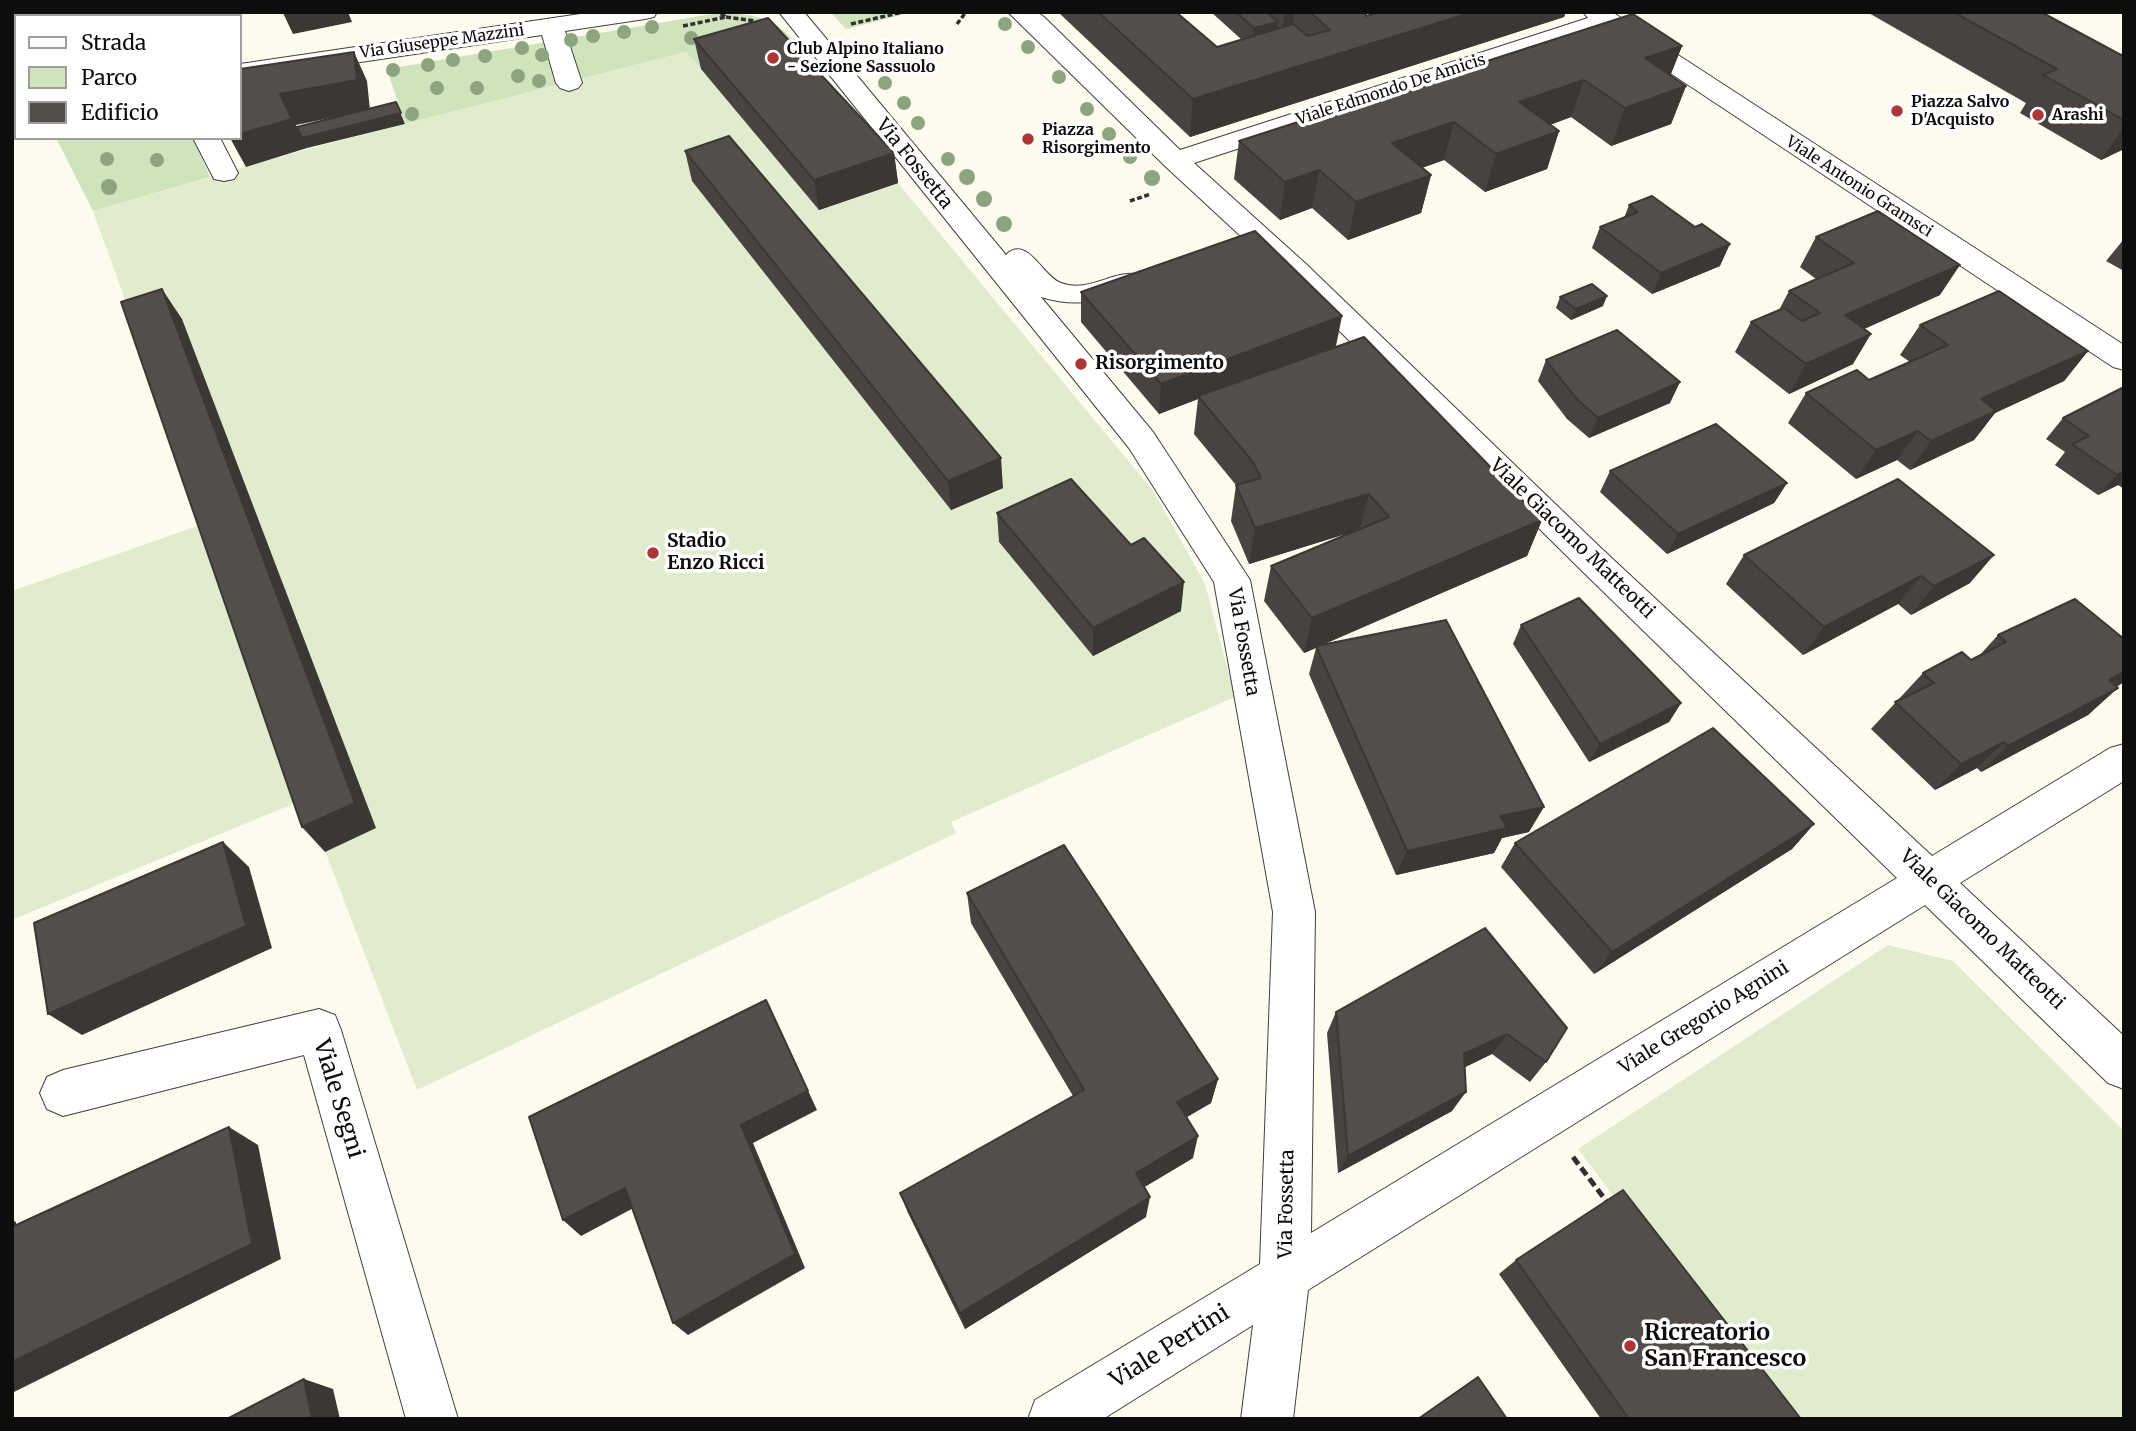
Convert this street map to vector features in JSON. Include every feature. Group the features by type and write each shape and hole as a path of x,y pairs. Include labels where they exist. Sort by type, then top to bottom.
{"street":[{"name":"Via Giuseppe Mazzini","path":"242,72 520,21 551,25 645,12"},
{"name":"Via Fossetta","path":"791,12 1141,440 1232,580 1294,912 1285,1276 1267,1419"},
{"path":"812,12 1040,284 1058,293 1094,295 1159,272"},
{"name":"Viale Giacomo Matteotti","path":"1020,12 1035,22 1175,160 1243,242 1296,271 1590,558 2124,1067"},
{"name":"Viale Edmondo De Amicis","path":"1175,160 1601,16"},
{"name":"Viale Antonio Gramsci","path":"1601,16 2124,360"},
{"path":"551,25 569,83"},
{"path":"207,140 224,173"},
{"name":"Viale Gregorio Agnini","path":"1285,1276 2124,760"},
{"name":"Viale Segni","path":"63,1093 319,1030 432,1419"},
{"name":"Viale Pertini","path":"1054,1419 1285,1276"}],"path":[{"path":"848,25 903,12"},
{"path":"957,24 966,12"},
{"path":"1543,1118 1612,1209"}],"green space":[{"path":"830,12 913,12 846,29"},
{"path":"718,13 760,18 777,26 795,41 701,69 686,52 405,124 387,69"},
{"name":"Stadio Enzo Ricci","path":"774,47 898,183 1154,492 1205,584 1235,697 951,822 956,833 417,1090 305,799 12,920 12,591 206,523 93,211 308,149 686,52 701,69"},
{"path":"57,140 194,140 210,177 93,211"},
{"path":"1888,945 1953,961 2124,1131 2124,1419 1782,1419 1578,1149"}],"building":[{"path":"17,12 107,12 101,14"},
{"path":"1098,12 1176,12 1217,47 1293,24 1308,36 1330,30 1310,12 1363,12 1367,16 1378,12 1473,12 1193,99"},
{"path":"1236,12 1267,12 1278,22 1254,28"},
{"path":"1953,12 2041,12 2121,55 2124,54 2124,120 2043,75 2057,69"},
{"path":"1633,14 1682,46 1645,58 1686,86 1625,108 1584,80 1519,102 1559,131 1496,154 1454,122 1392,143 1431,175 1356,202 1319,170 1285,182 1239,141"},
{"path":"768,18 894,153 814,180 694,39"},
{"path":"354,52 357,80 280,94 292,119 242,133 242,69"},
{"path":"396,102 401,113 302,138 297,127"},
{"path":"729,136 1001,458 948,481 685,151"},
{"path":"1652,196 1695,227 1702,224 1730,244 1661,273 1600,227 1638,212 1629,205"},
{"path":"1878,211 1960,265 1845,315 1871,334 1806,364 1751,322 1784,308 1802,321 1820,313 1789,291 1854,263 1816,237"},
{"path":"1255,231 1342,316 1161,384 1081,292"},
{"path":"1592,284 1607,296 1576,309 1560,297"},
{"path":"162,289 355,803 302,827 121,302"},
{"path":"1999,291 2088,351 1981,399 1996,411 1931,441 1918,431 1876,450 1806,393 1857,370 1869,380 1948,345 1920,325"},
{"path":"1617,330 1680,382 1598,418 1576,398 1546,360"},
{"path":"1364,337 1542,520 1312,618 1271,566 1389,517 1369,494 1255,528 1236,485 1261,478 1253,462 1198,396"},
{"path":"2124,387 2124,471 2117,475 2072,444 2089,436 2063,418"},
{"path":"1716,424 1787,483 1678,534 1610,471"},
{"path":"1071,479 1131,545 1144,538 1184,582 1093,628 997,513"},
{"path":"1898,479 1994,555 1934,586 1921,576 1824,627 1744,555"},
{"path":"1579,598 1681,703 1600,744 1521,625"},
{"path":"2075,599 2124,639 2124,672 2109,680 2118,688 2008,746 2004,742 1961,764 1895,702 1934,683 1923,673 1962,652 1971,660 2006,642 1998,635"},
{"path":"1446,620 1544,807 1500,816 1507,828 1407,851 1316,646"},
{"path":"1713,728 1814,824 1612,952 1515,843"},
{"path":"223,842 246,926 48,1014 34,923"},
{"path":"1064,845 1218,1079 1177,1102 1198,1136 1136,1173 1150,1197 960,1313 900,1193 1084,1090 967,893"},
{"path":"1485,928 1567,1028 1546,1062 1507,1034 1464,1054 1466,1092 1348,1156 1336,1012"},
{"path":"766,1000 808,1091 741,1125 795,1254 673,1323 625,1188 563,1220 529,1117"},
{"path":"229,1127 252,1244 12,1362 12,1227"},
{"name":"Ricreatorio San Francesco","path":"1623,1190 1801,1419 1629,1419 1516,1260"},
{"path":"1478,1377 1507,1419 1418,1419"},
{"path":"304,1379 312,1419 227,1419"}],"place":[{"name":"Club Alpino Italiano - Sezione Sassuolo","path":"773,58"},
{"name":"Piazza Salvo D'Acquisto","path":"1897,111"},
{"name":"Arashi","path":"2038,115"},
{"name":"Piazza Risorgimento","path":"1028,139"},
{"name":"Risorgimento","path":"1081,364"},
{"name":"Stadio Enzo Ricci","path":"653,553"},
{"name":"Ricreatorio San Francesco","path":"1630,1346"}]}
